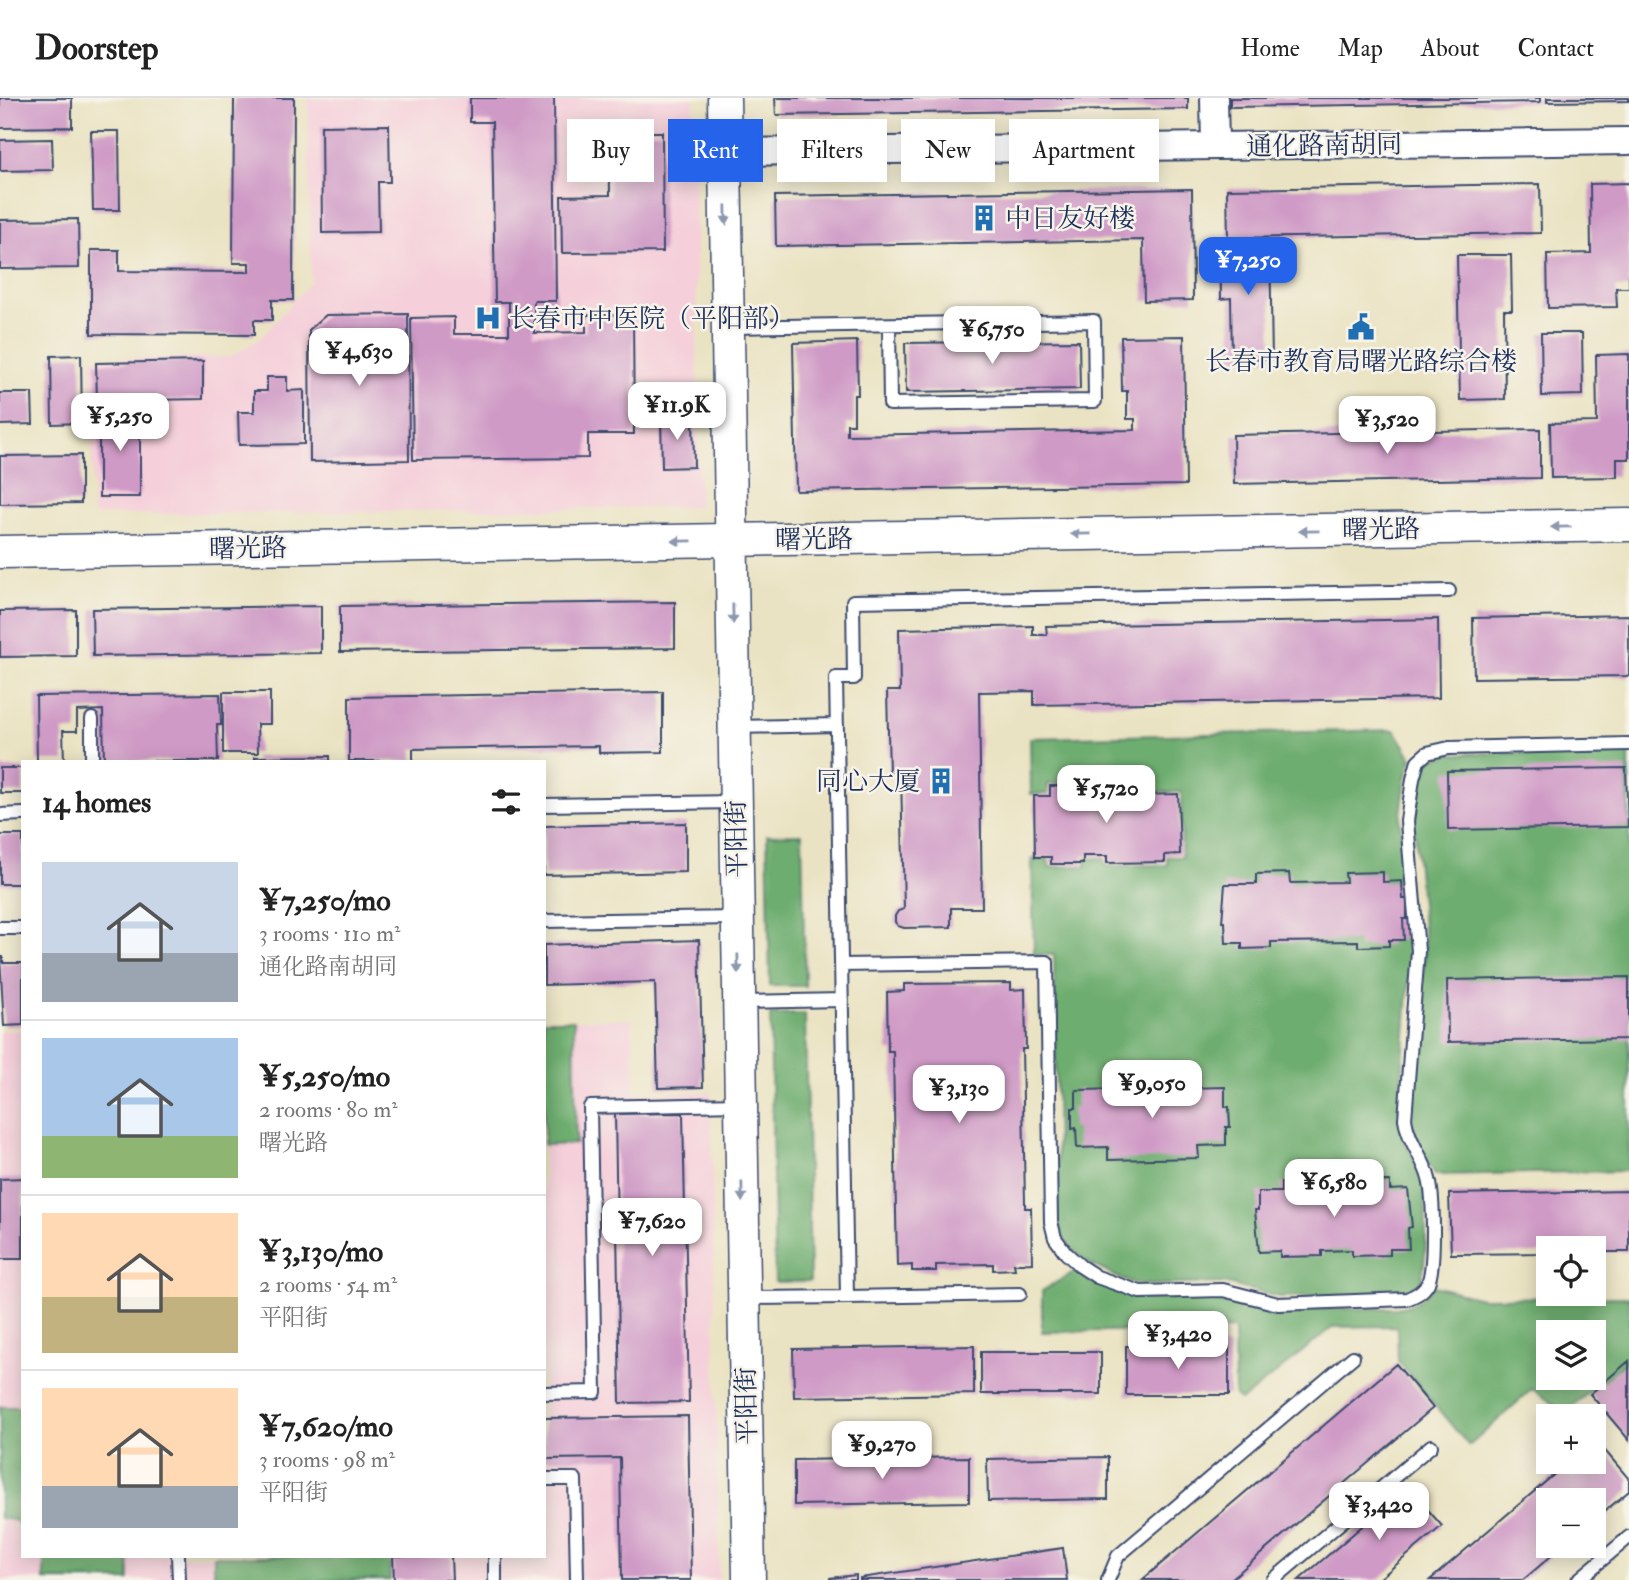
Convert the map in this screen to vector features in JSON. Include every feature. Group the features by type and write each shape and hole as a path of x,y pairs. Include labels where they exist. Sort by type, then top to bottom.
{"street":[{"name":"平阳街","path":"724,98 724,119"},
{"path":"1214,98 1215,146"},
{"name":"通化路南胡同","path":"763,152 1629,141"},
{"name":"平阳街","path":"726,182 748,1580"},
{"name":"曙光路","path":"0,552 1629,526"}],"lane":[{"path":"728,327 1094,321 1095,401 890,404 889,325"},
{"path":"847,1297 836,678 854,678 853,601 1449,591"},
{"path":"92,719 92,760"},
{"path":"734,727 838,725"},
{"path":"841,965 1047,962 1051,1222 1055,1238 1066,1253 1097,1277 1140,1292 1223,1290 1278,1304 1407,1299 1421,1292 1432,1269 1429,1177 1407,1134 1405,1119 1418,951 1407,821 1418,761 1427,753 1449,748 1629,744"},
{"path":"546,805 736,802"},
{"path":"0,815 21,814"},
{"path":"546,920 738,918"},
{"path":"0,928 21,928"},
{"path":"739,1002 842,1000"},
{"path":"546,1393 595,1392 590,1107 741,1104"},
{"path":"744,1298 1020,1294"},
{"path":"1108,1580 1118,1556 1353,1357"},
{"path":"1273,1580 1431,1446"},
{"path":"546,1479 575,1479 577,1580"},
{"path":"1578,1580 1629,1537"},
{"path":"178,1558 178,1580"},
{"path":"495,1558 495,1580"}],"shaded area":[{"name":"长春市中医院（平阳部）","path":"308,98 694,98 694,119 668,119 668,182 695,182 699,507 93,515 91,359 230,357 261,338 311,282"},
{"path":"632,1019 634,1093 711,1092 719,1580 0,1580 0,1031 21,1030 21,1558 546,1558 546,1020"}],"green space":[{"path":"1395,730 1412,758 1406,778 1400,821 1411,951 1399,1119 1403,1137 1424,1189 1425,1249 1419,1283 1412,1290 1395,1294 1279,1297 1223,1283 1141,1285 1123,1280 1084,1261 1062,1235 1058,1221 1054,955 1034,955 1032,859 1048,859 1049,867 1086,866 1086,859 1104,858 1105,866 1167,865 1167,857 1182,857 1181,792 1143,792 1143,782 1105,783 1105,793 1087,793 1086,783 1048,784 1048,794 1031,794 1030,738"},
{"path":"1629,751 1629,1171 1435,1175 1413,1132 1412,1119 1425,951 1414,822 1423,765 1431,759 1450,754"},
{"path":"802,834 805,986 770,986 767,835"},
{"path":"805,1014 810,1281 775,1282 770,1015"},
{"path":"546,1020 574,1020 576,1144 546,1145"},
{"path":"1076,1271 1118,1293 1139,1298 1222,1296 1277,1310 1396,1308 1417,1301 1433,1286 1481,1298 1536,1298 1536,1306 1606,1306 1606,1297 1629,1297 1629,1359 1606,1378 1606,1320 1536,1320 1536,1390 1592,1390 1575,1404 1554,1404 1532,1389 1469,1446 1398,1361 1397,1326 1333,1327 1241,1401 1235,1396 1234,1329 1042,1332 1042,1291"},
{"path":"0,1407 21,1407 21,1525 14,1520 0,1518"},
{"path":"44,1558 129,1558 129,1580 44,1580"},
{"path":"214,1558 390,1558 390,1580 214,1580"}],"building":[{"path":"0,98 72,98 72,127 0,128"},
{"path":"234,98 294,98 293,300 272,300 272,320 254,320 254,335 91,334 91,250 119,250 119,271 249,272 249,263 233,263"},
{"path":"470,98 554,98 556,301 534,301 534,333 586,332 586,315 633,315 634,434 588,434 588,458 413,460 411,318 454,317 454,334 509,334 509,302 495,302 492,122 470,122"},
{"path":"775,98 1188,98 1188,109 776,115"},
{"path":"1230,98 1540,98 1540,102 1230,107"},
{"path":"1547,98 1629,98 1629,101 1547,102"},
{"path":"389,125 390,182 378,182 379,232 322,233 321,126"},
{"path":"91,131 119,131 120,210 93,210"},
{"path":"654,132 662,132 663,252 562,253 561,196 610,195 610,182 654,182"},
{"path":"52,139 53,170 0,171 0,140"},
{"path":"1629,183 1629,288 1616,288 1617,307 1548,308 1547,254 1591,253 1590,184"},
{"path":"1540,184 1541,233 1228,238 1227,189"},
{"name":"中日友好楼","path":"1192,189 1193,300 1144,301 1143,240 776,246 775,196"},
{"path":"78,219 79,268 0,269 0,220"},
{"path":"1220,242 1270,242 1272,359 1232,360 1231,298 1221,299"},
{"path":"1457,255 1511,255 1512,310 1504,310 1505,399 1460,400"},
{"path":"408,314 409,460 310,462 309,330 326,315"},
{"path":"1541,333 1582,333 1583,395 1542,396"},
{"path":"1184,336 1186,485 796,491 793,343 857,341 858,395 854,395 854,424 847,424 847,435 1135,430 1135,419 1127,419 1127,391 1122,391 1121,337"},
{"path":"1079,341 1080,389 906,392 905,343"},
{"path":"1629,354 1629,459 1617,459 1617,477 1551,478 1550,423 1597,422 1596,355"},
{"path":"81,355 82,423 52,424 51,356"},
{"path":"203,361 203,399 97,401 96,363"},
{"path":"267,377 287,377 287,391 304,390 304,444 239,445 238,412 254,412 254,391 267,391"},
{"path":"0,393 32,393 33,424 0,425"},
{"path":"140,409 140,497 99,497 99,410"},
{"path":"661,416 693,416 694,467 662,468"},
{"path":"1540,429 1540,478 1234,484 1233,435"},
{"path":"81,455 81,503 0,504 0,456"},
{"path":"675,602 675,648 340,652 340,606"},
{"path":"321,606 321,653 93,656 92,609"},
{"path":"76,610 76,656 0,657 0,611"},
{"path":"1629,615 1629,676 1474,678 1473,618"},
{"name":"同心大厦","path":"1438,619 1439,698 1034,705 1034,691 979,692 982,908 951,908 951,927 904,928 895,922 898,911 904,909 901,773 889,773 887,691 900,691 899,629 1033,626 1033,635 1047,635 1046,626"},
{"path":"223,692 270,692 270,724 257,724 258,753 223,753"},
{"path":"663,692 663,752 599,753 599,746 413,749 413,760 349,760 349,697"},
{"path":"220,694 218,760 104,760 103,710 77,711 77,731 63,731 64,760 37,760 36,696"},
{"path":"330,756 330,760 255,760 255,757"},
{"path":"0,768 21,768 21,793 0,793"},
{"path":"1626,768 1628,827 1448,830 1447,771"},
{"path":"1107,785 1141,785 1141,795 1178,794 1180,854 1165,855 1165,862 1107,863 1107,856 1083,856 1083,864 1051,864 1051,857 1035,857 1034,796 1050,796 1050,786 1084,786 1084,795 1107,795"},
{"path":"686,823 686,872 546,875 546,826"},
{"path":"0,835 21,835 21,884 0,884"},
{"path":"1383,872 1383,882 1402,881 1403,899 1407,899 1407,919 1403,919 1404,940 1389,940 1389,946 1358,947 1358,941 1271,942 1271,948 1242,949 1242,943 1226,943 1225,922 1222,922 1225,884 1256,884 1256,874 1289,873 1290,883 1346,882 1345,873"},
{"path":"699,940 703,1087 658,1088 655,982 546,985 546,945"},
{"path":"0,957 3,957 3,963 21,963 21,1025 4,1026"},
{"path":"1629,977 1629,1039 1448,1042 1447,980"},
{"path":"1011,983 1011,990 1025,989 1026,1049 1022,1049 1025,1208 1031,1208 1032,1263 1014,1264 1015,1269 993,1270 993,1264 936,1265 936,1271 912,1271 912,1265 897,1266 893,1051 888,1051 887,992 904,991 904,984"},
{"path":"1188,1078 1188,1088 1225,1087 1225,1107 1229,1107 1230,1127 1226,1127 1226,1145 1198,1146 1199,1158 1108,1160 1108,1147 1077,1148 1076,1128 1072,1129 1072,1108 1076,1108 1076,1090 1133,1089 1132,1079"},
{"path":"683,1113 689,1402 620,1403 615,1114"},
{"path":"21,1178 21,1259 0,1259 0,1179"},
{"path":"1390,1181 1390,1190 1408,1189 1412,1227 1408,1228 1409,1249 1390,1249 1390,1255 1352,1256 1352,1250 1322,1251 1322,1256 1280,1257 1280,1251 1259,1252 1255,1210 1258,1210 1258,1192 1281,1192 1281,1183"},
{"path":"1629,1191 1629,1252 1606,1252 1606,1236 1536,1236 1536,1253 1451,1254 1449,1194"},
{"path":"974,1346 974,1394 794,1397 793,1349"},
{"path":"1126,1346 1229,1346 1229,1395 1126,1395"},
{"path":"981,1352 1101,1352 1101,1394 981,1394"},
{"path":"1629,1361 1629,1440 1606,1413 1606,1404 1598,1404 1590,1394 1595,1390 1606,1390 1606,1380"},
{"path":"1396,1364 1433,1408 1230,1580 1142,1580"},
{"path":"688,1416 691,1580 622,1580 620,1458 546,1459 546,1418"},
{"path":"1606,1452 1629,1479 1629,1491 1606,1510 1606,1488 1538,1488 1555,1474 1606,1474"},
{"path":"969,1457 969,1502 794,1505 794,1460"},
{"path":"1108,1457 1108,1499 988,1501 987,1459"},
{"path":"1408,1487 1442,1526 1378,1580 1299,1580"},
{"path":"1536,1490 1536,1558 1549,1558 1523,1580 1430,1580"},
{"path":"1063,1548 1067,1580 860,1580 860,1578"},
{"path":"393,1558 451,1558 452,1580 394,1580"},
{"path":"856,1575 856,1580 830,1580 830,1578"}],"place":[{"name":"中日友好楼","path":"984,218"},
{"name":"长春市中医院（平阳部）","path":"488,318"},
{"name":"长春市教育局曙光路综合楼","path":"1361,327"},
{"name":"同心大厦","path":"941,781"}]}
